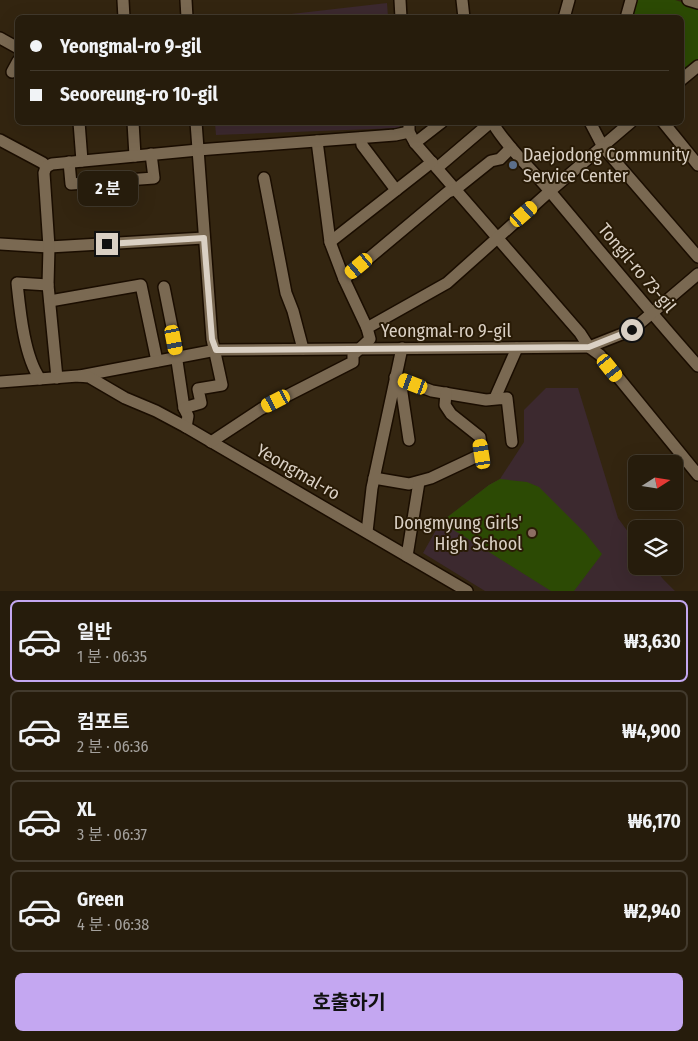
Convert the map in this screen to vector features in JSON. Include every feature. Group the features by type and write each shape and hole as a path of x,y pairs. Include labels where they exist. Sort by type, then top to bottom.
{"street":[{"path":"122,0 124,15"},
{"path":"186,0 188,15"},
{"path":"400,0 401,15"},
{"path":"464,15 462,0 468,0"},
{"path":"565,15 569,0"},
{"path":"627,15 631,0"},
{"path":"688,0 698,3"},
{"path":"0,38 15,46"},
{"path":"12,72 15,67"},
{"path":"684,78 697,69"},
{"path":"79,125 82,161"},
{"path":"133,125 135,156"},
{"path":"184,408 201,403 198,389 222,385 216,350 212,339 196,125"},
{"path":"416,143 438,125"},
{"path":"330,242 396,190 434,165 488,125"},
{"name":"Tongil-ro 73-gil","path":"494,125 499,135 550,191 698,366"},
{"path":"592,125 603,147 698,257"},
{"path":"367,328 447,283 628,125"},
{"path":"665,125 698,165"},
{"path":"57,378 48,285 49,247 44,173 46,167 52,164 151,154 395,135 409,127 416,143 434,165 499,237 580,333 589,347 600,355 698,475"},
{"path":"361,138 362,145 396,190"},
{"path":"0,140 43,163 46,167"},
{"path":"211,442 261,409 353,362 353,355 370,339 330,242 317,141"},
{"path":"344,279 448,192 456,189 491,161 500,159 511,148"},
{"path":"69,162 71,184 154,178 151,154"},
{"path":"264,178 286,293 303,349"},
{"path":"0,244 49,247 204,238"},
{"name":"Yeongmal-ro 9-gil","path":"80,376 216,350 589,347 632,330 698,274"},
{"path":"40,379 34,370 20,316 17,283 48,285"},
{"path":"50,301 141,285 157,361"},
{"path":"164,287 178,357 184,408 188,416 186,427"},
{"path":"367,532 374,478 402,348"},
{"path":"495,398 518,348"},
{"name":"Yeongmal-ro","path":"0,382 80,376 89,377 125,398 156,411 186,427 467,591"},
{"path":"395,377 432,391 486,400 507,398 512,442"},
{"path":"395,377 401,386 410,440"},
{"path":"374,478 409,484 418,482 445,472 482,454 480,437 451,414 445,406 446,393"},
{"path":"407,556 418,482"}],"shaded area":[{"path":"387,3 388,15 282,15"},
{"path":"215,125 400,125 400,128 216,135"},
{"name":"Dongmyung Girls' High School","path":"546,388 578,388 618,518 628,532 628,575 660,575 675,591 485,591 423,553 440,523 489,485 500,479 524,442 524,410"}],"green space":[{"path":"636,0 675,0 698,7 698,59 684,71 684,15 632,15"},
{"path":"500,479 527,482 539,487 586,534 602,554 574,591 551,591 441,522 489,485"}],"place":[{"name":"Daejodong Community Service Center","path":"513,165"},
{"name":"Dongmyung Girls' High School","path":"532,533"}],"route":[{"path":"107,244 204,238 212,339 216,350 589,347 632,330"}]}
